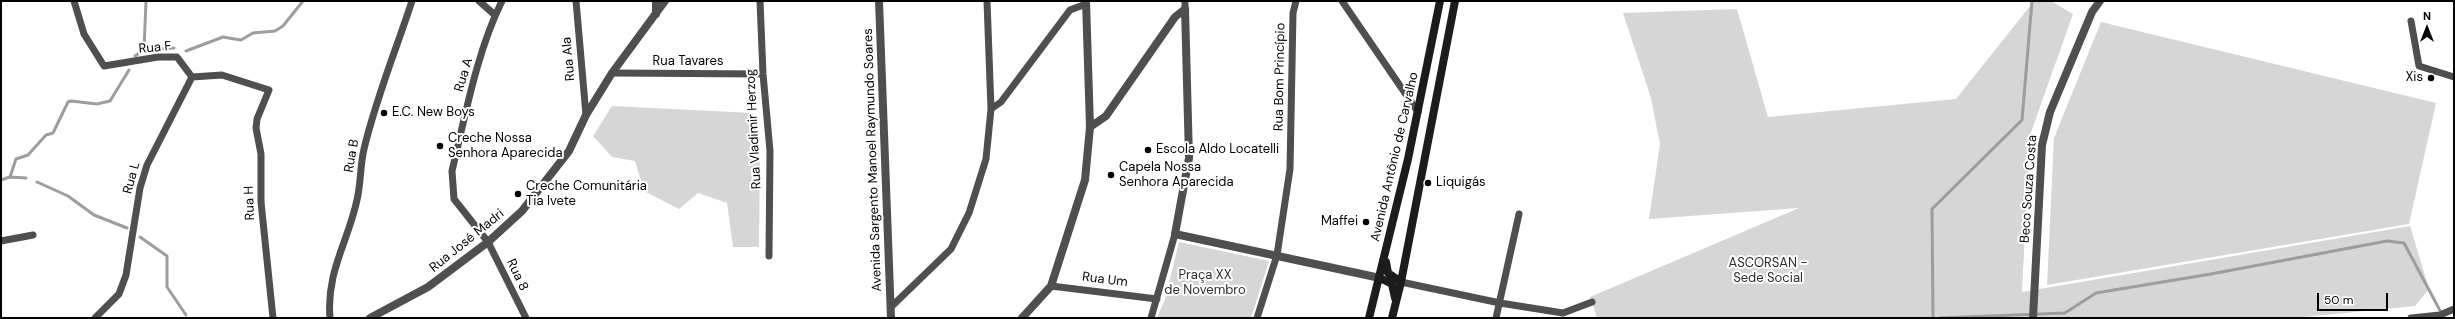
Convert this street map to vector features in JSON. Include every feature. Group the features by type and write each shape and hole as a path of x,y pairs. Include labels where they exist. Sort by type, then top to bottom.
{"main road":[{"name":"Avenida Antônio de Carvalho","path":"1369,318 1386,253 1418,112 1440,1"},
{"name":"Avenida Antônio de Carvalho","path":"1392,318 1401,282 1455,1"},
{"path":"1386,253 1388,273 1401,282"},
{"path":"1380,278 1392,284 1396,303"}],"street":[{"name":"Rua F","path":"74,1 84,34 104,66 158,57 177,57 192,77"},
{"name":"Rua B","path":"330,318 329,307 333,269 357,201 364,150 380,91 412,1"},
{"path":"479,1 495,14"},
{"name":"Rua A","path":"488,242 454,199 451,184 452,171 470,95 495,14 502,1"},
{"name":"Rua Ala","path":"576,1 586,115"},
{"path":"656,1 656,14"},
{"name":"Rua José Madri","path":"370,318 428,287 488,242 522,210 569,151 586,115 612,73 665,1"},
{"name":"Rua Vladimir Herzog","path":"760,1 763,74 770,151 768,256"},
{"name":"Avenida Sargento Manoel Raymundo Soares","path":"879,1 891,318"},
{"path":"891,307 951,249 969,213 986,159 991,109 986,1"},
{"name":"Rua Bom Princípio","path":"1257,318 1277,255 1290,169 1293,13 1296,1"},
{"path":"1342,1 1418,112"},
{"name":"Beco Souza Costa","path":"2033,318 2044,138 2050,112 2092,12 2100,1"},
{"path":"991,109 1001,102 1070,10 1086,2 1090,127 1085,180 1051,286 1022,318"},
{"path":"1090,127 1106,116 1185,5"},
{"path":"1151,318 1175,234 1189,158 1185,5"},
{"path":"2411,21 2419,66 2454,77"},
{"name":"Rua Tavares","path":"612,73 763,74"},
{"name":"Rua H","path":"192,77 222,75 269,90 257,118 256,128 261,154 261,202 273,318"},
{"name":"Rua L","path":"95,318 119,294 126,275 140,188 147,166 160,137 192,77"},
{"path":"1496,318 1519,214"},
{"path":"1175,234 1380,278"},
{"path":"1,241 33,235"},
{"name":"Rua 8","path":"488,242 526,318"},
{"path":"1401,282 1500,303 1563,313 1592,302"},
{"name":"Rua Um","path":"1051,286 1157,299"},
{"path":"2411,318 2440,315 2454,309"}],"green space":[{"name":"ASCORSAN - Sede Social","path":"2034,1 2051,1 2073,14 2030,135 2022,292 2410,226 2429,289 2415,306 2294,318 1597,318 1590,297 1799,208 1649,219 1660,144 1651,98 1623,13 1737,9 1768,117 1956,99"},
{"path":"2101,22 2436,103 2409,224 2047,285 2054,138"},
{"path":"612,106 753,113 760,150 759,247 733,247 727,203 698,193 679,209 644,191 635,161 612,157 593,136"},
{"name":"Praça XX de Novembro","path":"1179,242 1269,261 1251,318 1157,318 1165,299"}],"waterway":[{"path":"144,50 146,1"},
{"path":"186,51 223,37 241,40 253,33 275,31 283,26 303,1"},
{"path":"1933,318 1932,209 2022,120 2032,1"},
{"path":"135,56 144,50 174,48"},
{"path":"1,180 10,177 16,159 28,155 46,135 53,133 68,102 71,101 97,104 110,101 129,70"},
{"path":"10,177 26,178"},
{"path":"37,182 68,196 94,215 127,228"},
{"path":"140,237 167,256 167,287 186,315"},
{"path":"1940,318 2065,313 2096,293 2211,274 2387,241 2404,243 2444,318"}],"place":[{"name":"Xis","path":"2431,78"},
{"name":"E.C. New Boys","path":"384,113"},
{"name":"Creche Nossa Senhora Aparecida","path":"440,146"},
{"name":"Escola Aldo Locatelli","path":"1148,150"},
{"name":"Capela Nossa Senhora Aparecida","path":"1111,175"},
{"name":"Liquigás","path":"1428,183"},
{"name":"Creche Comunitária Tia Ivete","path":"518,194"},
{"name":"Maffei","path":"1366,222"}]}
